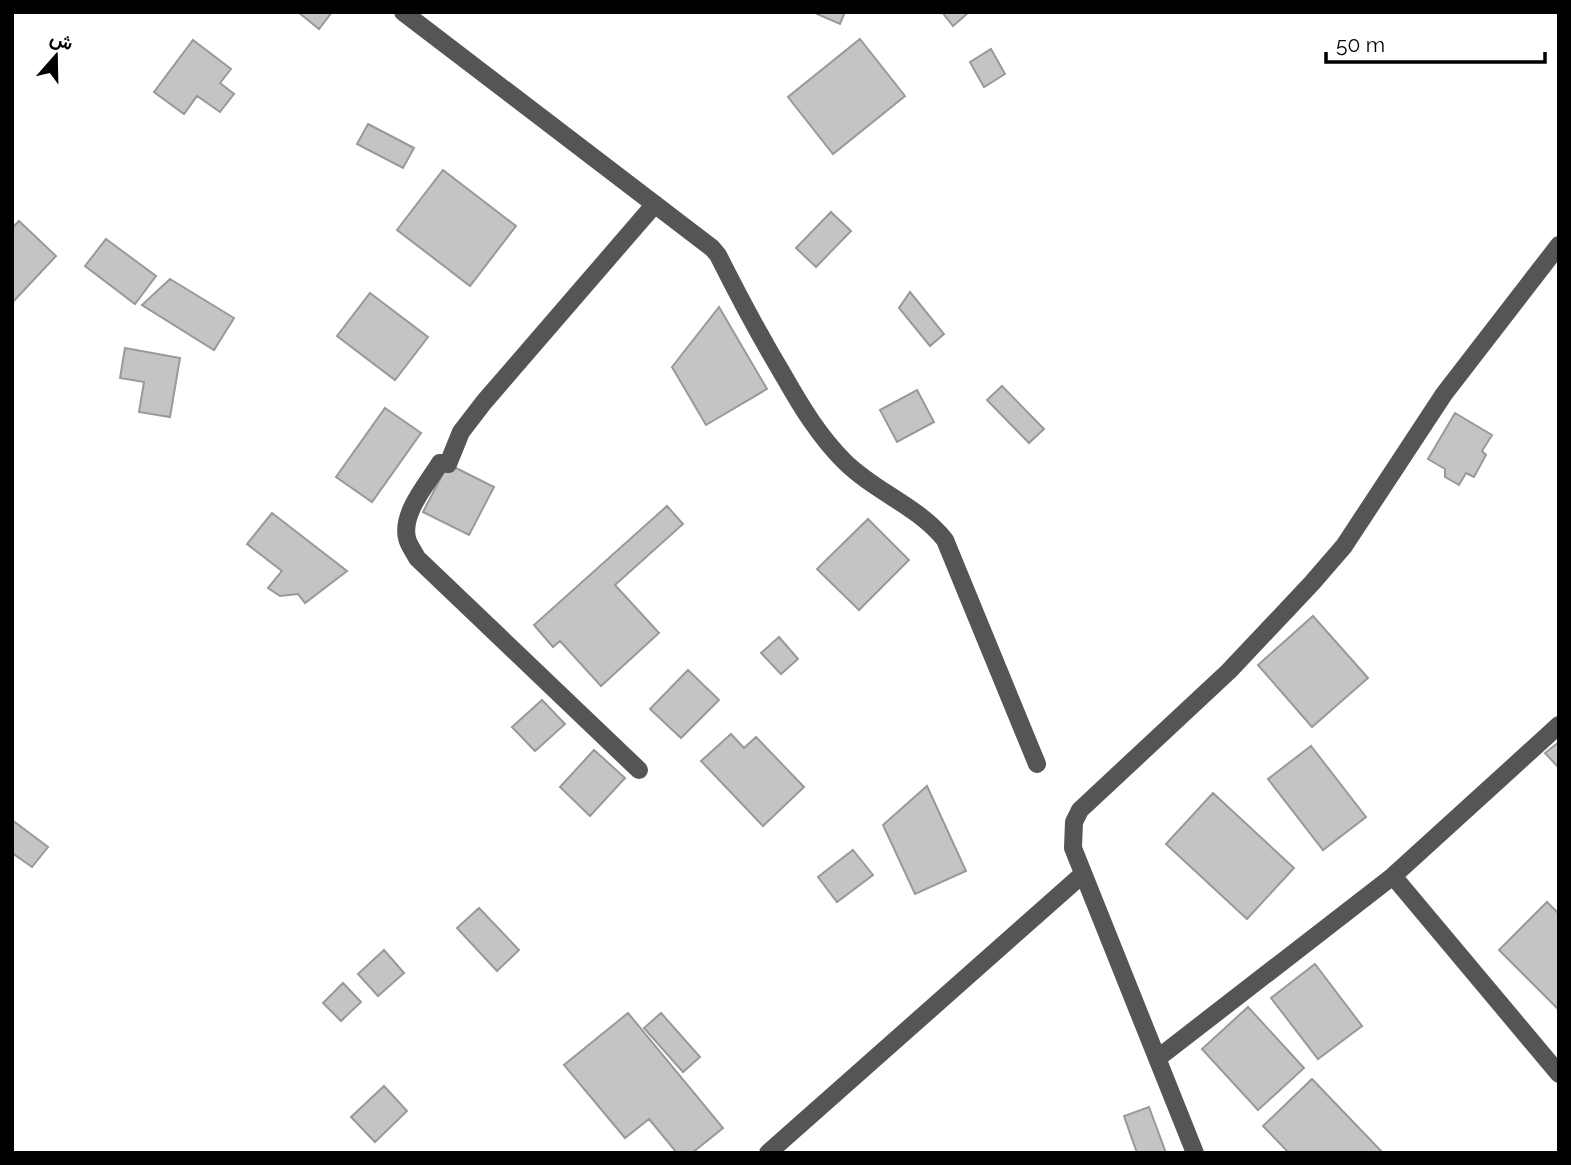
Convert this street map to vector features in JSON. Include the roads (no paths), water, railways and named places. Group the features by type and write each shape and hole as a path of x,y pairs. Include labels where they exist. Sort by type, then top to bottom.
{"street":[{"path":"403,12 718,255 765,344 818,432 866,482 924,518 945,540 1037,765"},
{"path":"639,770 417,558 407,539 406,523 440,463 448,464 461,432 484,402 655,204"},
{"path":"1195,1153 1073,848 1074,822 1080,810 1229,671 1329,564 1344,546 1444,394 1559,245"},
{"path":"1158,1058 1393,876 1559,725"},
{"path":"768,1153 1083,874"},
{"path":"1393,876 1556,1064"}]}
